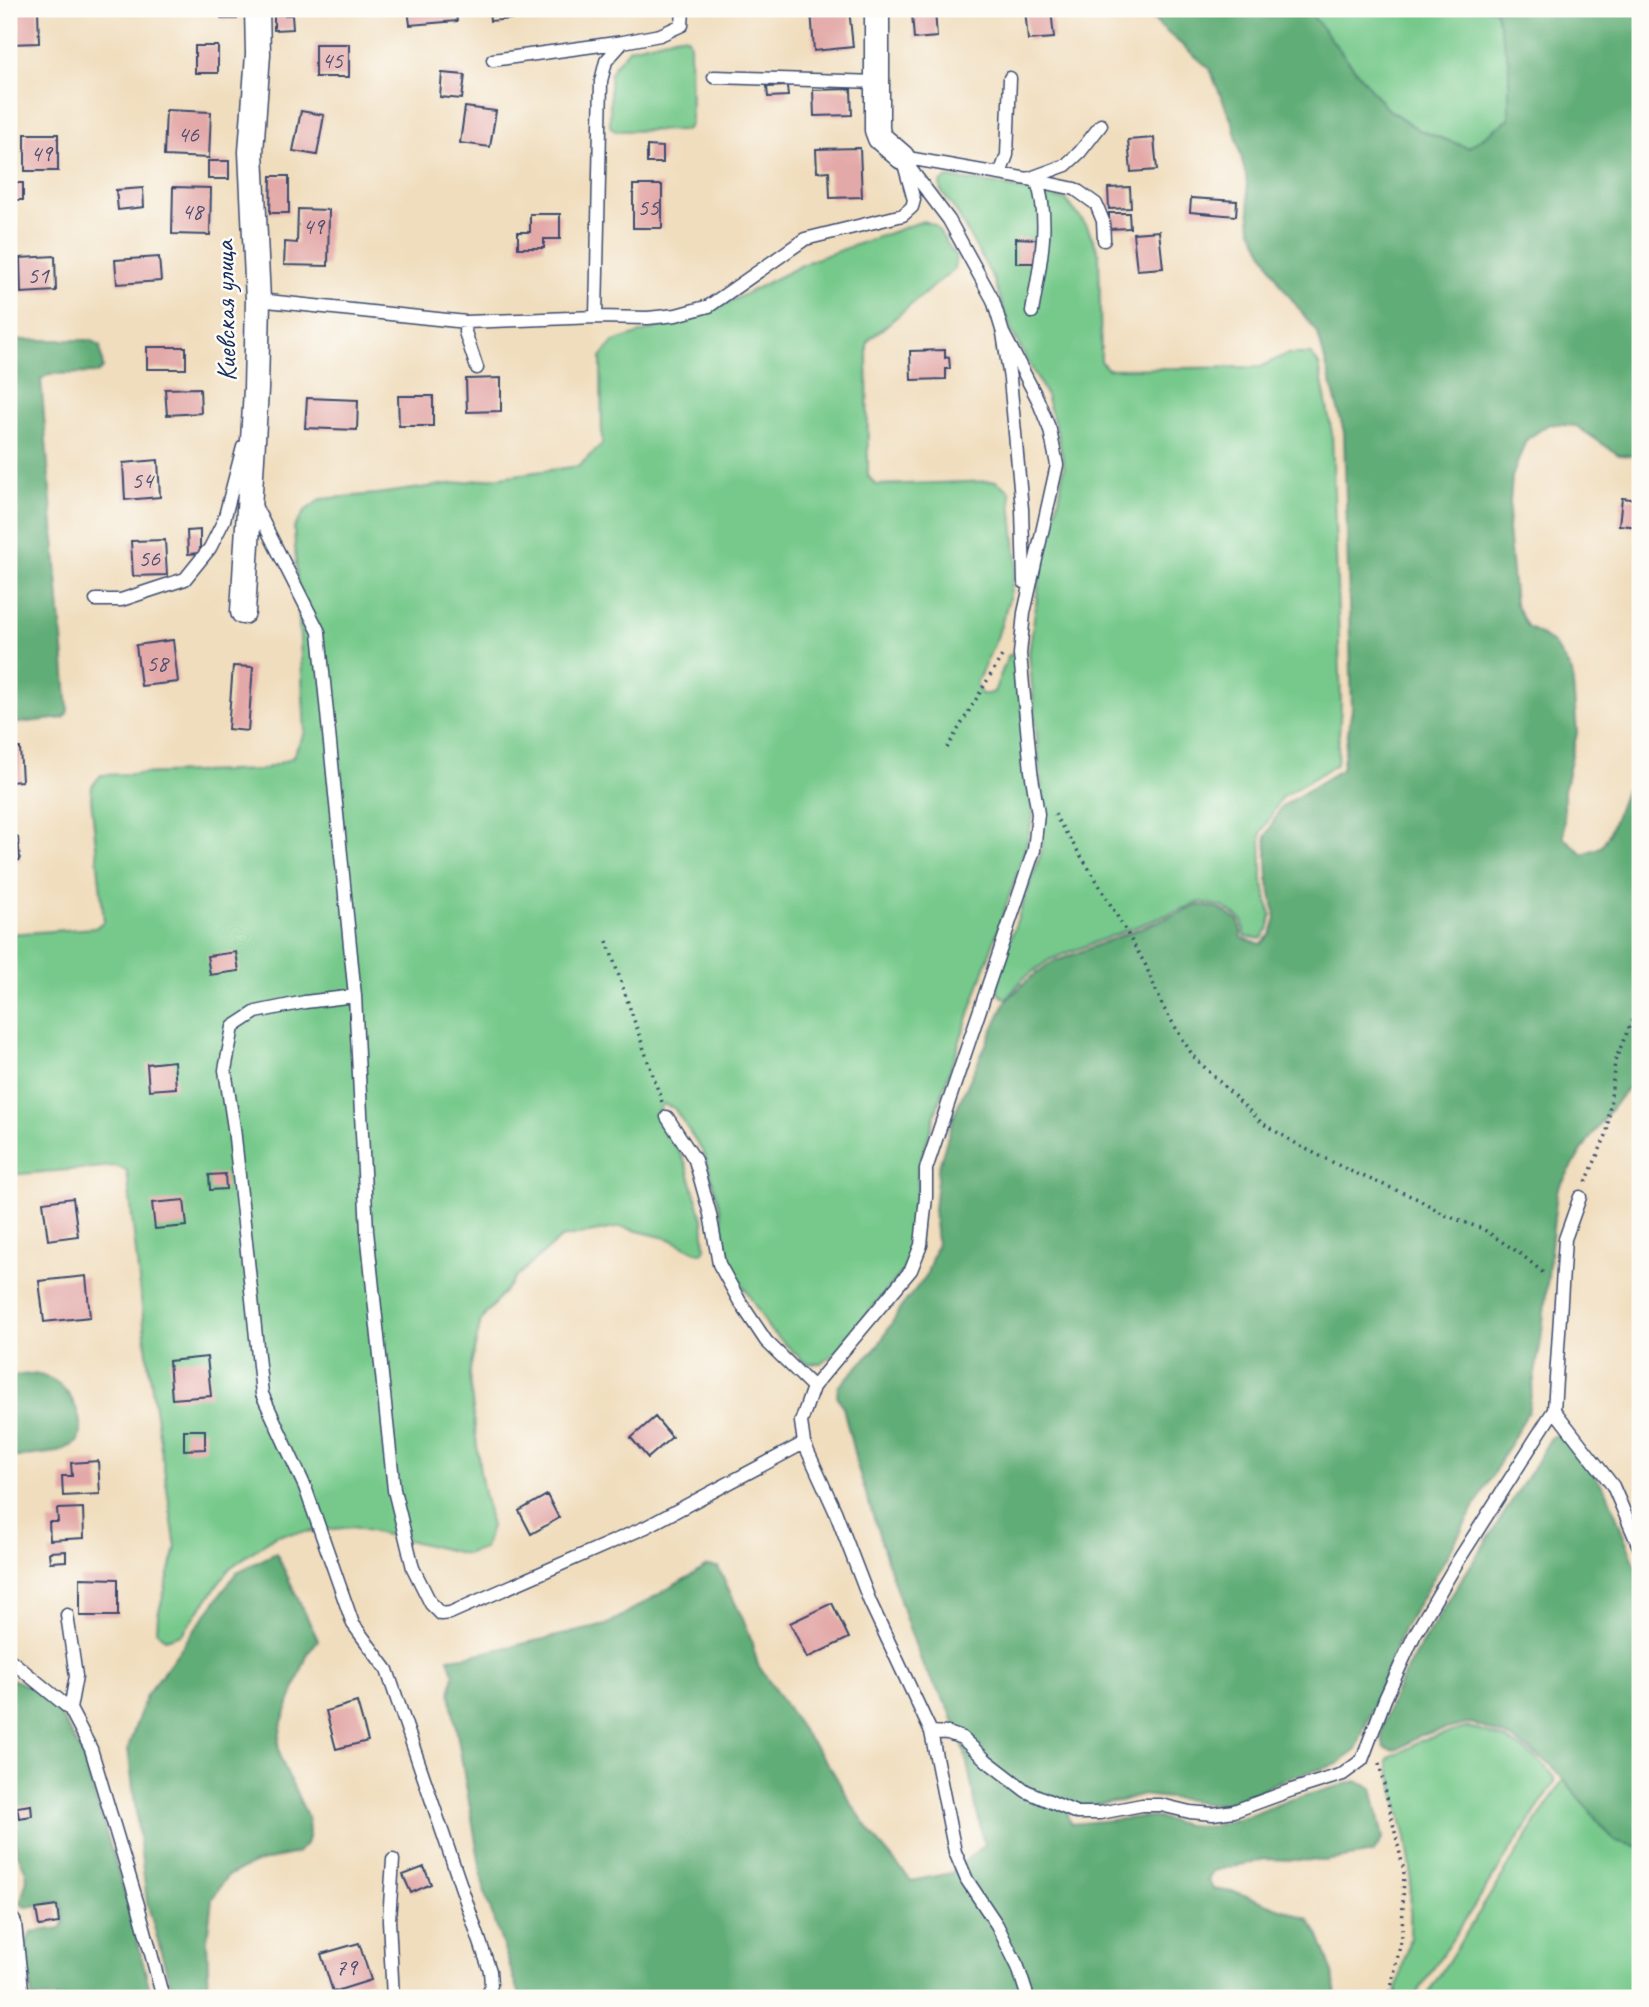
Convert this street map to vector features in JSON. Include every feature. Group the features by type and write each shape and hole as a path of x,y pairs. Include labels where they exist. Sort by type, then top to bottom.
{"street":[{"name":"Киевская улица","path":"243,612 256,389 258,300 251,152 257,9"},
{"path":"877,9 877,130 880,138 902,157"},
{"path":"9,1924 17,1998"}],"lane":[{"path":"493,60 660,35 682,26 682,9"},
{"path":"596,317 601,80 606,61 623,42"},
{"path":"714,77 878,82"},
{"path":"1000,174 1007,155 1010,78"},
{"path":"1033,180 1066,165 1101,125"},
{"path":"258,300 466,322 676,314 709,306 805,239 903,215 912,207 914,200 902,157"},
{"path":"902,157 1075,189 1096,204 1103,221 1104,240"},
{"path":"902,157 949,220 992,300 1003,332 1037,398 1050,430 1057,465 1024,612"},
{"path":"1032,312 1043,227 1041,194 1033,180"},
{"path":"466,322 467,340 478,368"},
{"path":"1003,332 1022,509 1024,612 1020,654 1031,771 1038,814 1034,850 926,1169 921,1245 911,1270 813,1387 800,1422 804,1443 835,1511 870,1602 931,1732 956,1852 967,1880 997,1925 1018,1967 1028,1998"},
{"path":"96,600 121,600 185,579 210,548 224,520 256,389"},
{"path":"249,494 319,632 355,996 367,1231 394,1490 413,1567 431,1604 441,1614 450,1613 646,1527 804,1443"},
{"path":"355,996 256,1012 233,1027 225,1070 234,1128 262,1394 305,1487 354,1624 387,1670 490,1971 491,1985 487,1998"},
{"path":"667,1117 695,1160 710,1214 719,1264 740,1303 766,1340 813,1387"},
{"path":"931,1732 948,1733 962,1738 1026,1791 1077,1813 1142,1805 1161,1805 1213,1814 1234,1811 1343,1774 1362,1760 1385,1699 1414,1636 1554,1410 1565,1239 1580,1197"},
{"path":"1554,1410 1613,1486 1640,1549"},
{"path":"67,1615 76,1676 70,1709"},
{"path":"9,1659 70,1709 91,1749 163,1998"},
{"path":"393,1860 389,1920 393,1998"}],"path":[{"path":"947,748 987,683"},
{"path":"1054,810 1145,964 1163,1007 1193,1055 1262,1123 1348,1170 1418,1199 1445,1215 1483,1229 1522,1255 1561,1288"},
{"path":"607,941 667,1117"},
{"path":"1580,1197 1607,1133 1615,1061 1640,1001"},
{"path":"1372,1736 1404,1871 1402,1936 1389,1998"}],"green space":[{"path":"1143,9 1303,9 1311,14 1385,107 1419,130 1468,148 1509,119 1509,63 1495,9 1640,9 1640,456 1619,455 1576,426 1549,424 1526,440 1512,477 1508,529 1515,604 1527,626 1553,643 1572,672 1577,733 1564,791 1564,838 1583,854 1601,847 1609,834 1626,789 1640,772 1640,1061 1631,1083 1589,1139 1557,1191 1541,1341 1528,1412 1403,1629 1356,1750 1338,1764 1285,1779 1236,1801 1212,1805 1140,1795 1121,1801 1073,1807 1067,1816 1072,1824 1142,1817 1209,1827 1356,1781 1372,1788 1383,1838 1373,1853 1325,1861 1265,1859 1213,1871 1208,1879 1213,1889 1239,1893 1308,1919 1318,1934 1333,1973 1336,1998 521,1998 485,1894 450,1693 454,1674 448,1658 606,1625 707,1566 718,1567 748,1630 758,1665 832,1770 878,1842 911,1881 951,1873 984,1845 964,1749 949,1709 924,1668 906,1620 857,1465 843,1407 837,1395 838,1387 878,1346 902,1306 926,1276 937,1243 934,1210 938,1170 955,1112 1006,1001 1049,964 1199,905 1220,909 1239,921 1242,938 1261,944 1271,934 1276,918 1268,879 1266,836 1281,807 1342,769 1352,709 1344,432 1318,334 1281,285 1251,228 1246,176 1233,124 1209,68"},
{"path":"1303,9 1495,9 1509,63 1509,119 1468,148 1419,130 1385,107 1311,15"},
{"path":"679,36 687,37 690,43 691,124 686,130 615,131 610,126 610,74 615,65 630,48"},
{"path":"948,178 996,184 1066,200 1087,226 1099,253 1101,362 1108,369 1260,367 1287,354 1311,354 1319,365 1332,433 1341,704 1337,764 1281,798 1261,833 1262,877 1271,916 1268,930 1261,939 1245,936 1242,920 1223,907 1200,902 1049,960 1023,979 1007,998 998,993 999,971 1041,853 1044,814 1029,653 1043,556 1059,499 1064,466 1045,393 1011,330 994,280 956,211 941,191 941,182"},
{"path":"923,221 935,225 956,257 954,269 870,339 867,345 868,476 876,485 996,481 1010,491 1017,562 997,638 976,684 981,694 994,692 1008,656 1014,653 1017,655 1033,816 1025,850 918,1170 917,1245 904,1270 833,1355 821,1363 807,1364 770,1330 728,1261 721,1212 705,1155 674,1108 663,1104 657,1112 685,1162 703,1220 705,1249 699,1253 670,1239 621,1227 561,1238 517,1276 481,1320 469,1374 480,1473 491,1527 484,1548 465,1554 353,1527 276,1535 230,1568 182,1634 165,1639 157,1631 158,1615 176,1548 148,1362 127,1171 116,1166 9,1175 9,934 95,928 104,921 91,798 92,786 101,775 262,770 292,758 305,732 294,528 305,511 321,499 377,494 579,466 602,444 601,357 613,342 718,308 810,261"},
{"path":"12,340 90,340 100,346 103,368 97,373 49,374 41,379 68,711 64,718 9,724 9,344"},
{"path":"34,1374 51,1379 65,1391 76,1407 80,1435 77,1443 58,1452 9,1458 9,1376"},
{"path":"1555,1435 1566,1440 1607,1492 1636,1567 1640,1585 1640,1731 1630,1756 1640,1769 1640,1847 1615,1841 1551,1765 1513,1739 1471,1723 1421,1735 1398,1749 1385,1748 1382,1740 1391,1702 1413,1658"},
{"path":"276,1553 318,1640 308,1653 282,1722 278,1744 281,1760 308,1818 309,1835 305,1846 296,1853 253,1864 227,1876 212,1899 207,1940 209,1998 174,1998 147,1902 128,1748 146,1696 237,1572"},
{"path":"9,1680 34,1689 56,1708 82,1753 129,1907 152,1998 32,1998 26,1943 31,1932 61,1928 64,1923 61,1904 58,1902 27,1907 23,1906 21,1901 27,1879 17,1852 9,1783"},
{"path":"1469,1727 1523,1749 1550,1771 1555,1782 1414,1998 1395,1998 1410,1937 1411,1868 1387,1760 1422,1740"},
{"path":"1575,1761 1640,1802 1640,1998 1425,1998"}],"building":[{"path":"9,9 38,9 39,43 9,44"},
{"path":"221,9 238,9 237,19 221,19"},
{"path":"408,9 455,9 457,21 410,25"},
{"path":"489,9 603,9 603,11 490,21"},
{"path":"849,9 853,47 814,51 811,10"},
{"path":"1025,9 1051,9 1054,38 1028,40"},
{"path":"935,11 937,37 914,39 912,13"},
{"path":"274,15 292,15 293,29 274,30"},
{"path":"315,44 349,44 349,77 315,77"},
{"path":"195,46 218,46 218,73 195,73"},
{"path":"442,73 465,75 462,99 440,97"},
{"path":"787,86 788,96 768,97 767,87"},
{"path":"851,89 852,115 814,116 813,90"},
{"path":"465,107 496,111 490,147 460,143"},
{"path":"166,110 211,112 209,158 164,156"},
{"path":"301,111 324,115 317,155 293,151"},
{"path":"25,134 58,134 58,171 25,171"},
{"path":"1154,138 1157,170 1131,172 1128,140"},
{"path":"647,146 663,147 663,163 647,163"},
{"path":"860,148 862,197 830,198 829,171 817,172 816,149"},
{"path":"208,161 229,161 229,179 208,179"},
{"path":"271,176 289,176 289,213 270,213"},
{"path":"9,183 23,183 23,200 9,200"},
{"path":"633,185 662,185 662,228 633,228"},
{"path":"173,187 211,188 210,235 172,234"},
{"path":"1130,187 1131,208 1109,209 1108,188"},
{"path":"143,188 144,207 118,210 116,190"},
{"path":"1191,198 1237,201 1236,216 1190,212"},
{"path":"298,209 329,210 328,266 284,265 285,242 297,243"},
{"path":"1109,213 1129,213 1130,228 1109,229"},
{"path":"530,214 560,214 560,239 544,239 544,248 518,248 518,232 530,232"},
{"path":"1159,231 1163,268 1137,270 1133,233"},
{"path":"1016,238 1036,239 1035,263 1016,263"},
{"path":"55,256 56,291 21,293 20,258"},
{"path":"159,257 161,281 117,284 115,260"},
{"path":"147,347 186,347 186,369 147,369"},
{"path":"945,350 950,369 946,369 946,379 911,380 910,351"},
{"path":"501,378 501,411 467,412 466,379"},
{"path":"200,388 201,413 167,415 165,389"},
{"path":"398,396 433,396 433,426 399,426"},
{"path":"307,398 358,400 357,430 305,428"},
{"path":"158,460 160,497 125,500 123,463"},
{"path":"1622,498 1640,500 1640,527 1619,525"},
{"path":"200,530 200,553 188,554 187,531"},
{"path":"165,540 167,575 133,576 131,541"},
{"path":"173,640 178,682 141,686 136,645"},
{"path":"233,666 253,667 248,731 228,729"},
{"path":"9,748 20,748 22,781 9,782"},
{"path":"9,837 18,837 20,860 9,861"},
{"path":"236,952 239,971 210,975 207,956"},
{"path":"174,1061 176,1088 149,1090 147,1064"},
{"path":"225,1174 226,1189 210,1190 209,1175"},
{"path":"73,1198 78,1236 48,1240 43,1202"},
{"path":"184,1200 187,1226 155,1229 152,1203"},
{"path":"86,1276 90,1317 44,1322 39,1281"},
{"path":"207,1357 211,1396 172,1399 169,1361"},
{"path":"655,1417 672,1437 648,1458 631,1438"},
{"path":"184,1430 205,1430 205,1449 184,1450"},
{"path":"98,1461 100,1494 63,1496 62,1476 72,1476 71,1463"},
{"path":"547,1495 559,1518 531,1534 519,1511"},
{"path":"83,1508 84,1538 50,1540 49,1522 58,1522 57,1509"},
{"path":"66,1551 66,1561 50,1562 49,1552"},
{"path":"80,1578 118,1579 118,1616 80,1616"},
{"path":"832,1603 849,1638 807,1658 790,1623"},
{"path":"357,1702 368,1741 336,1749 326,1711"},
{"path":"31,1805 32,1816 19,1818 17,1807"},
{"path":"424,1867 431,1884 411,1893 403,1875"},
{"path":"57,1906 59,1923 39,1926 36,1909"},
{"path":"359,1943 371,1980 333,1992 321,1954"}]}
